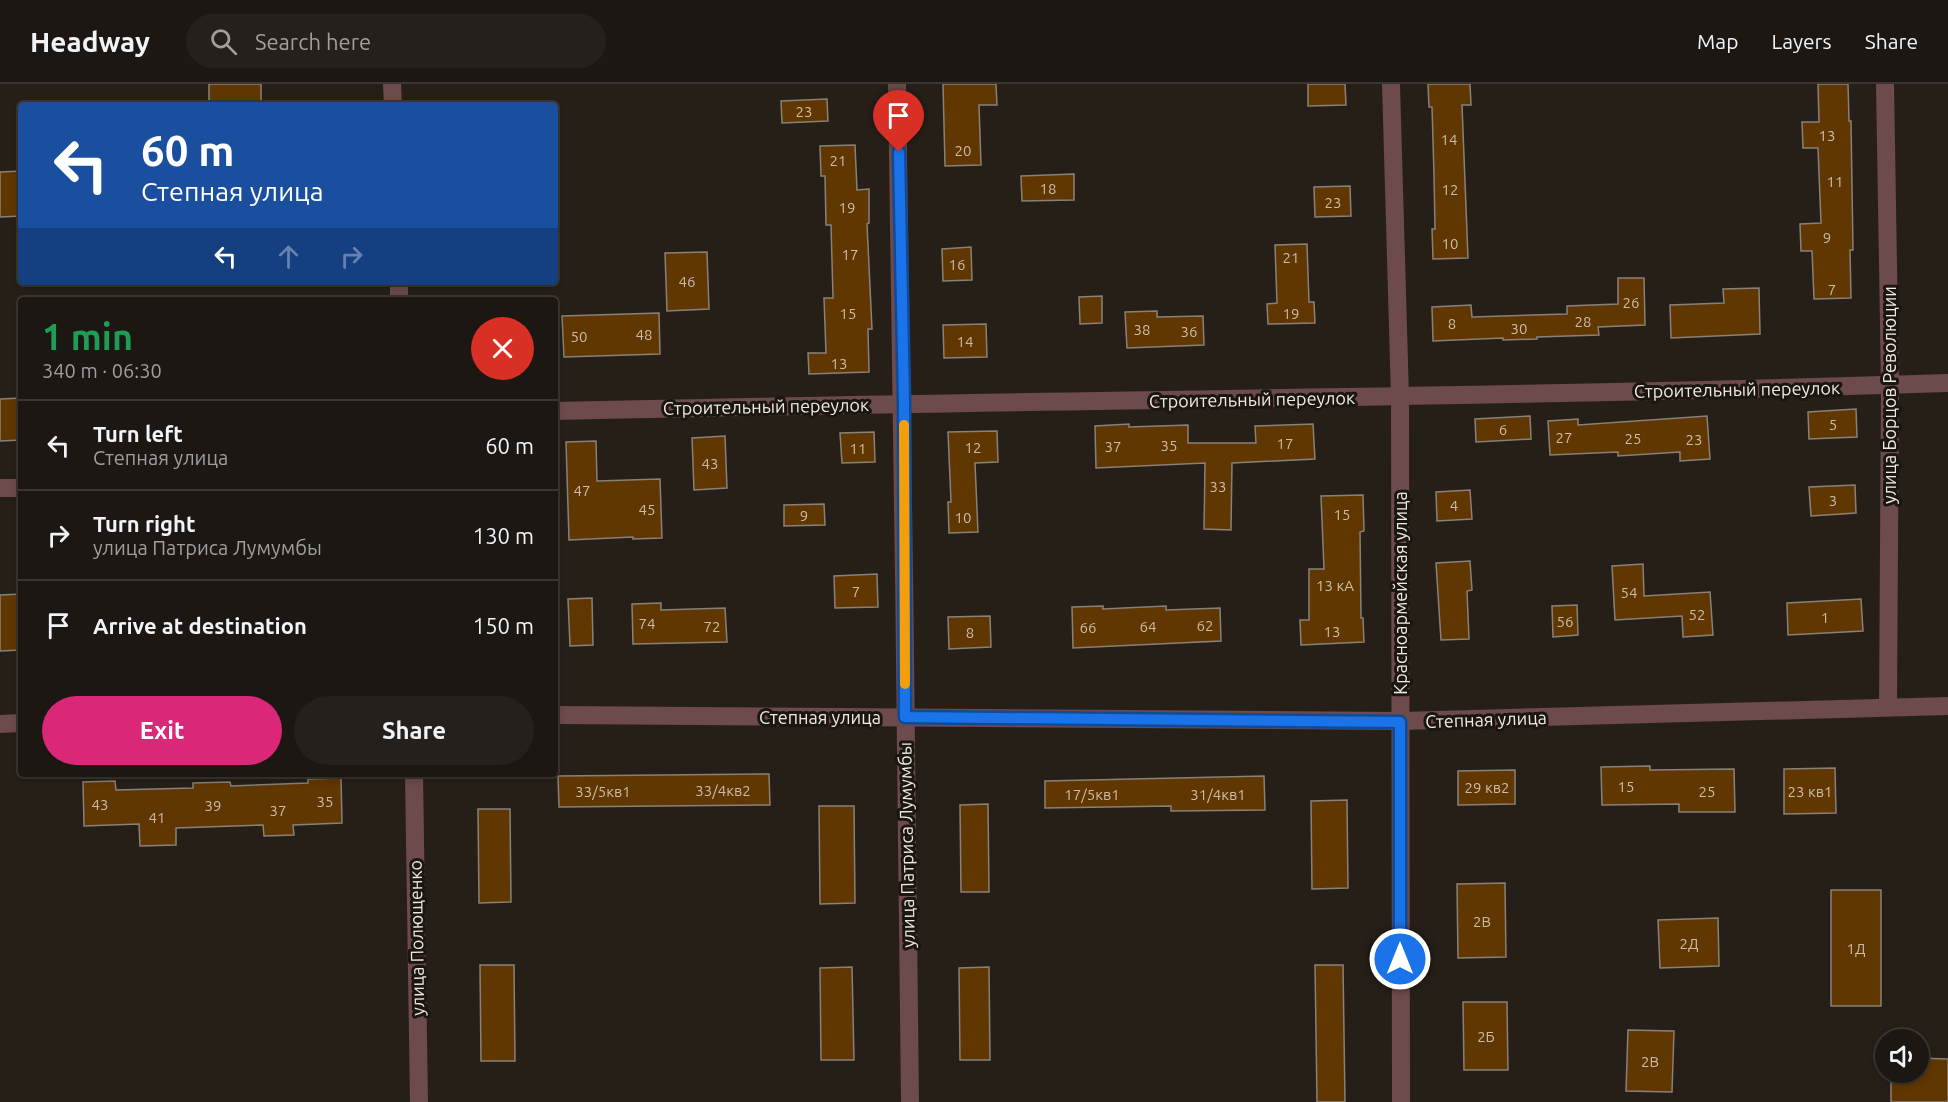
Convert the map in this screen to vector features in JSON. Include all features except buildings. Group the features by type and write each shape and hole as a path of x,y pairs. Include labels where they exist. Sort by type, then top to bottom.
{"street":[{"path":"392,84 393,102"},
{"name":"улица Патриса Лумумбы","path":"897,84 904,403 910,1102"},
{"name":"Красноармейская улица","path":"1391,84 1400,397 1401,1102"},
{"name":"улица Борцов Революции","path":"1885,84 1890,385 1888,707"},
{"name":"Строительный переулок","path":"558,411 904,403 1400,397 1948,383"},
{"path":"0,488 18,488"},
{"name":"Степная улица","path":"558,715 1400,722 1948,706"},
{"path":"0,724 18,723"},
{"name":"улица Полющенко","path":"414,777 418,1102"}],"slow traffic":[{"path":"904,425 905,684"}],"route":[{"path":"899,152 904,403 905,717 1400,722 1400,959"}]}
